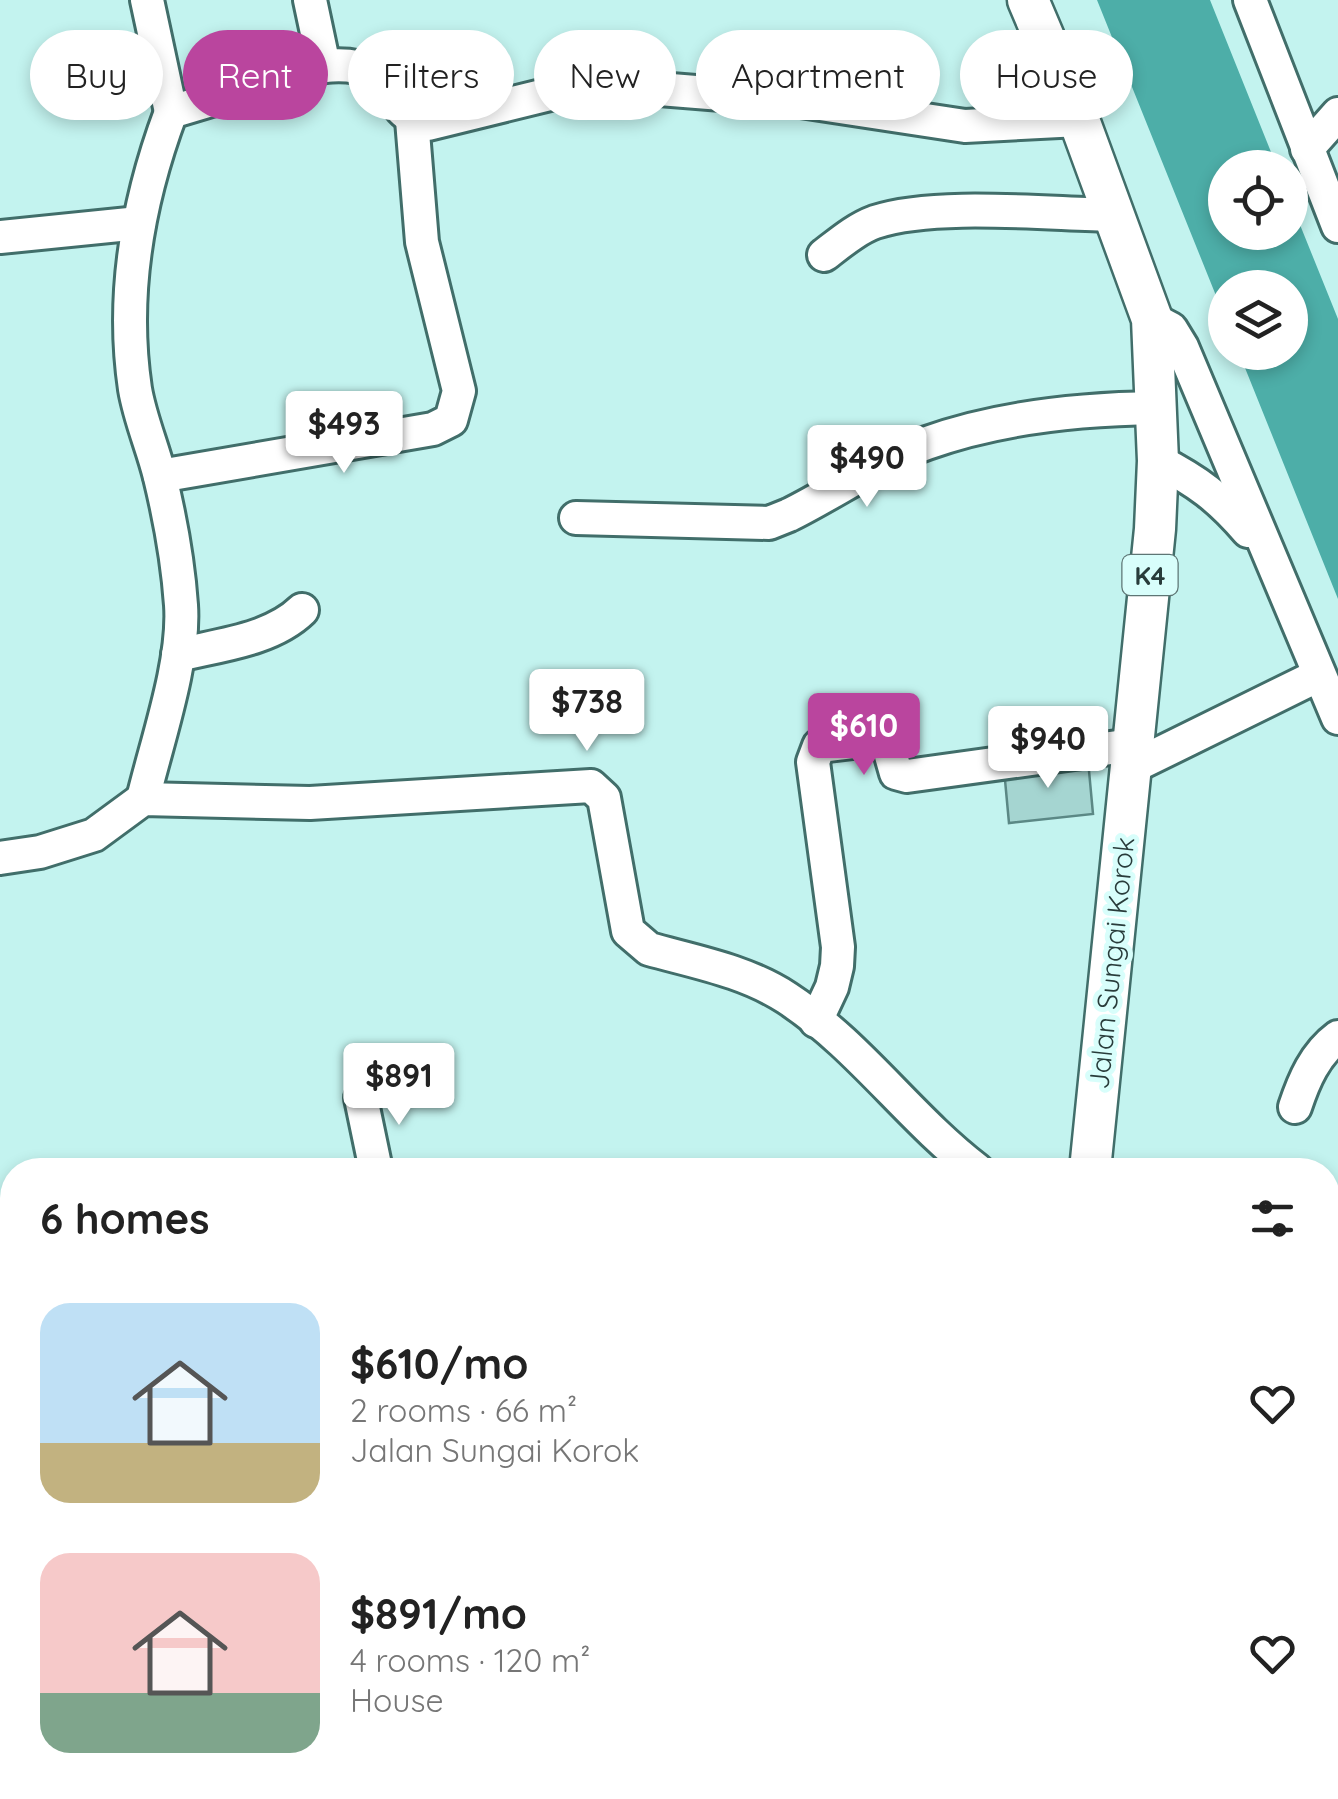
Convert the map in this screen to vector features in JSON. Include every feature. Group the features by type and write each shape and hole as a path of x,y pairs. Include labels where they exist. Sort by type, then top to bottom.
{"main road":[{"name":"Jalan Sungai Korok","path":"1028,0 1041,30"},
{"name":"Jalan Sungai Korok","path":"1079,120 1152,319 1158,462 1155,529 1091,1158"}],"street":[{"path":"143,799 178,655 181,608 160,476 136,391 129,309 139,224 152,162 171,112 147,0"},
{"path":"310,0 316,30"},
{"path":"1250,0 1338,226"},
{"path":"514,103 558,92 622,86 794,100 966,126 1079,120"},
{"path":"171,112 183,108"},
{"path":"1308,150 1338,114"},
{"path":"160,476 433,430 451,420 459,391 422,242 412,120 428,124 444,120"},
{"path":"824,255 874,222 902,216 962,212 1113,215"},
{"path":"0,237 139,224"},
{"path":"1152,319 1171,329 1182,346 1338,718"},
{"path":"576,518 769,523 940,439 1027,418 1113,408 1156,408"},
{"path":"1158,462 1191,478 1222,500 1267,553"},
{"path":"178,655 248,638 289,623 302,610"},
{"path":"816,1022 832,987 838,947 812,762 819,746 878,739 888,745 896,773 907,776 1131,756 1319,675"},
{"path":"0,858 40,852 94,836 143,799 310,803 591,786 604,798 628,931 638,942 649,949 749,977 788,998 964,1158"},
{"path":"1295,1107 1325,1046 1338,1037"},
{"path":"362,1098 374,1158"}],"water":[{"path":"1097,0 1210,0 1270,150 1208,150 1208,250 1308,250 1308,245 1338,319 1338,599 1246,370 1308,370 1308,270 1208,270 1208,276 1133,89 1133,30 1109,30"}],"building":[{"path":"1088,760 1093,814 1009,823 1004,769"}]}
